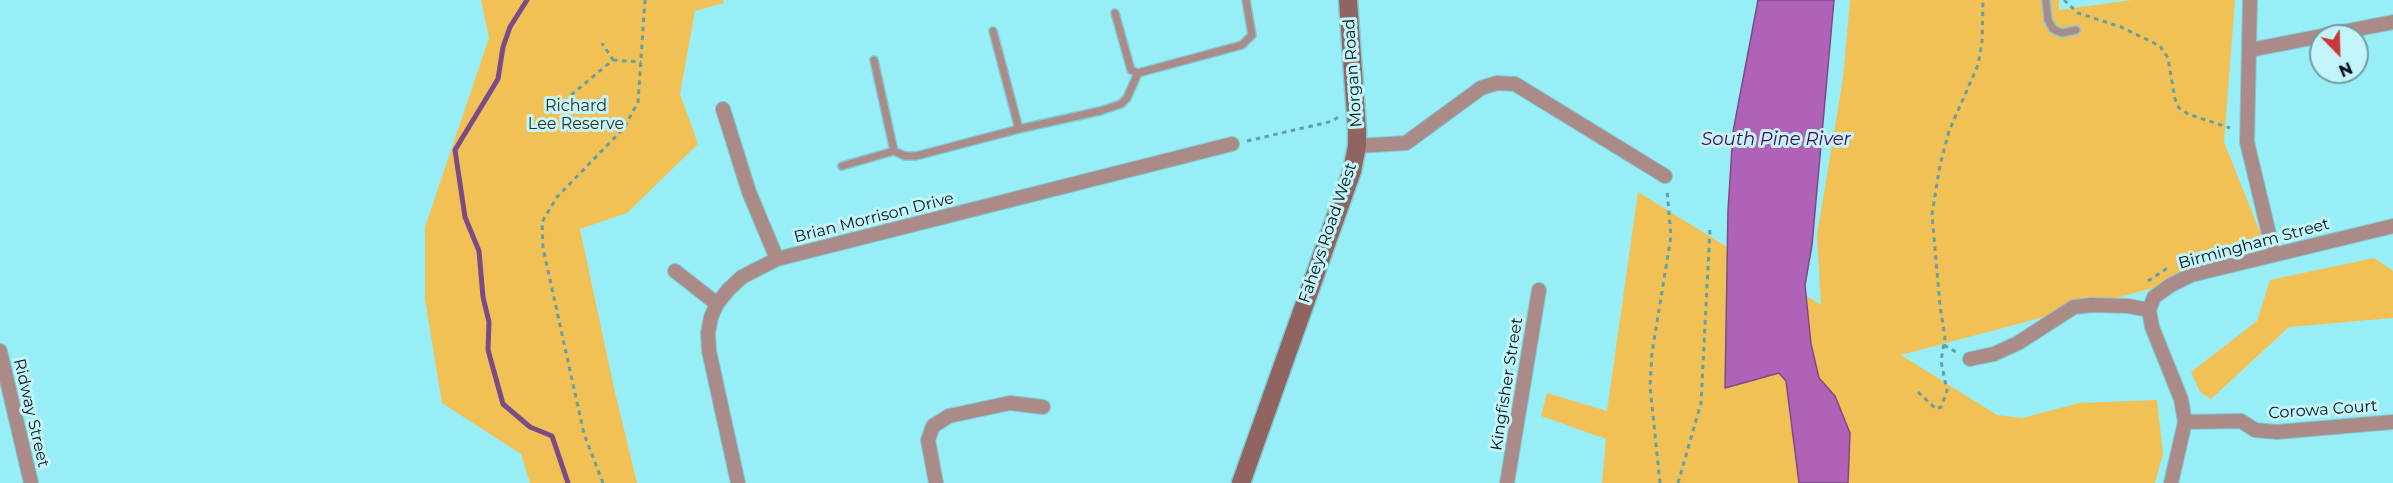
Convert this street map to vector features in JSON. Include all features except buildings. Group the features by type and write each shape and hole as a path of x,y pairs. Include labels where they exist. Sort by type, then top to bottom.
{"street":[{"name":"Morgan Road","path":"1348,0 1357,146"},
{"path":"2250,0 2247,142 2274,255"},
{"path":"2250,50 2393,22"},
{"name":"Faheys Road West","path":"1241,483 1352,171 1357,146 1406,143 1481,88 1497,83 1515,84 1665,176"},
{"path":"723,109 749,192 777,259"},
{"name":"Brian Morrison Drive","path":"738,483 709,351 709,325 717,304 742,277 777,259 1232,144"},
{"name":"Birmingham Street","path":"2149,310 2154,297 2190,275 2393,226"},
{"path":"675,271 717,304"},
{"name":"Kingfisher Street","path":"1507,483 1539,290"},
{"path":"1970,358 1994,354 2018,343 2074,307 2101,305 2149,310 2152,327 2181,399 2185,422 2171,483"},
{"name":"Ridway Street","path":"0,351 31,483"},
{"path":"936,483 928,440 933,426 949,416 1010,403 1044,407"},
{"name":"Corowa Court","path":"2185,422 2241,421 2255,430 2277,432 2393,422"}],"lane":[{"path":"1115,13 1131,70 1138,73 1242,45 1252,35 1246,0"},
{"path":"2046,0 2048,20 2053,29 2062,33 2076,30"},
{"path":"993,31 1019,129"},
{"path":"874,60 894,151"},
{"path":"842,166 894,151 905,156 916,156 1100,111 1121,104 1127,98 1138,73"}],"path":[{"path":"603,483 584,434 543,248 542,222 557,197 624,128 638,102 645,0"},
{"path":"1918,392 1936,409 1941,407 1947,391 1941,361 1945,338 1932,214 1940,165 1949,131 1978,65 1982,43 1983,0"},
{"path":"2064,0 2078,13 2121,27 2160,45 2168,58 2175,99 2179,108 2188,114 2230,128"},
{"path":"602,43 613,60"},
{"path":"571,96 613,60 641,62"},
{"path":"1232,144 1333,121 1342,114"},
{"path":"1660,483 1650,386 1652,353 1671,236 1665,176"},
{"path":"1678,483 1701,403 1710,230"}],"green space":[{"name":"Richard Lee Reserve","path":"481,0 723,0 724,3 695,11 680,94 698,144 627,213 580,229 637,483 530,483 521,454 442,403 425,299 425,227 489,38"},
{"path":"1850,0 2059,0 2059,10 2132,0 2235,0 2224,142 2270,257 1901,355 1997,415 2023,418 2079,403 2157,400 2163,454 2155,483 1602,483 1606,439 1541,416 1547,393 1607,411 1638,192 1821,305 1817,235 1843,78"},
{"path":"2374,258 2393,271 2393,318 2289,327 2211,399 2200,392 2191,372 2257,321 2270,280"}],"water":[{"name":"South Pine River","path":"1758,0 1834,0 1812,245 1805,285 1811,344 1819,378 1835,396 1850,433 1848,483 1799,483 1786,381 1779,373 1725,388 1728,210 1733,132"}],"waterway":[{"path":"527,0 510,27 503,47 498,79 455,150 465,217 479,251 483,297 489,322 488,350 503,404 530,427 552,436 568,483"}]}
